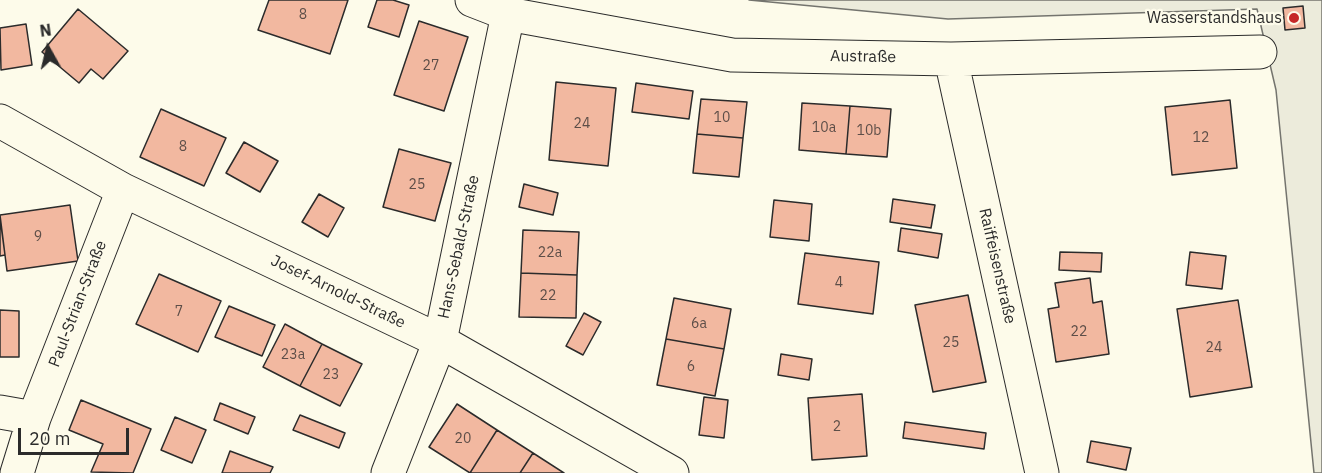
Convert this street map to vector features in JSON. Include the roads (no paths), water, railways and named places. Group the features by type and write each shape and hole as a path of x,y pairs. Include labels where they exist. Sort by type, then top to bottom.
{"street":[{"name":"Austraße","path":"472,0 508,14 732,55 951,59 1260,52"},
{"name":"Hans-Sebald-Straße","path":"387,473 440,341 508,14"},
{"name":"Raiffeisenstraße","path":"951,59 1042,473"},
{"name":"Josef-Arnold-Straße","path":"0,121 123,189 440,341 672,473"},
{"name":"Paul-Strian-Straße","path":"17,473 34,418 123,189"},
{"path":"0,412 34,418"}],"place":[{"name":"Wasserstandshaus","path":"1294,18"}]}
